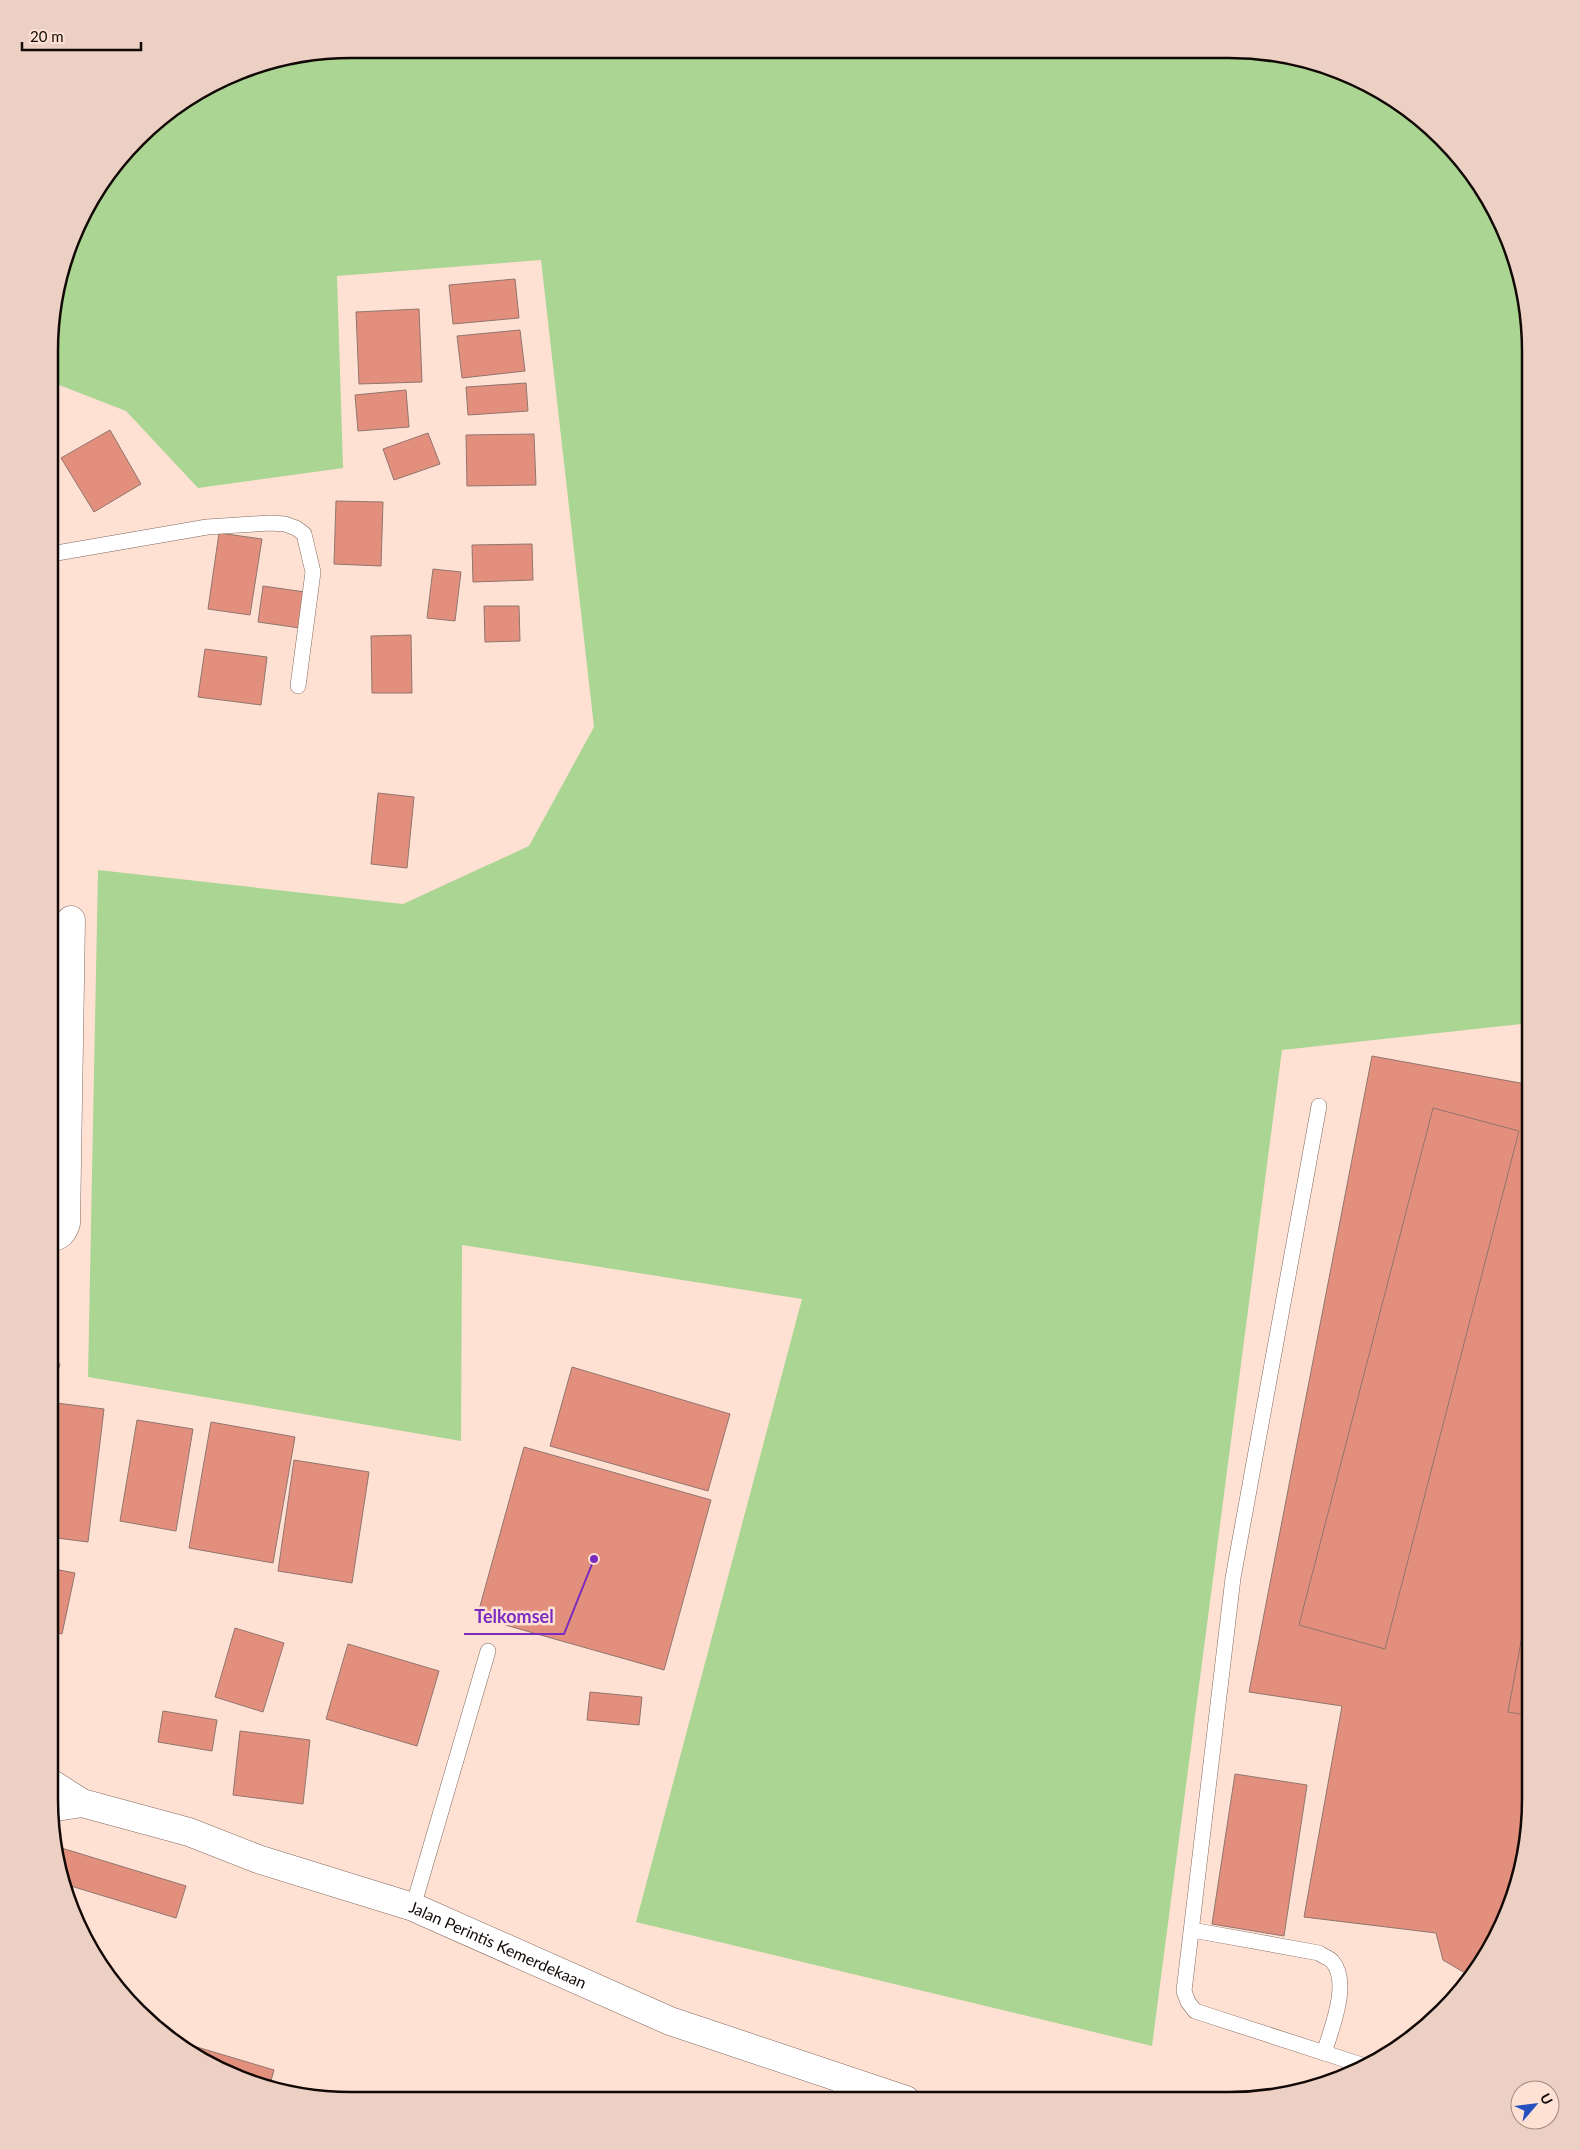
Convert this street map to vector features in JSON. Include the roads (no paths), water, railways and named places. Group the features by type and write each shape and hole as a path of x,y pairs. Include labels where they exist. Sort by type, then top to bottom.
{"main road":[{"path":"57,1236 64,1230 66,1223 71,920"},
{"name":"Jalan Perintis Kemerdekaan","path":"57,1787 82,1804 189,1832 258,1858 413,1907 670,2021 847,2091"},
{"name":"Jalan Perintis Kemerdekaan","path":"57,1807 82,1804"}],"lane":[{"path":"57,553 207,527 285,524 296,528 304,534 313,572 298,686"},
{"path":"1319,1106 1233,1578 1184,1991 1188,2002 1195,2011 1356,2063"},
{"path":"413,1907 488,1651"},
{"path":"1192,1930 1319,1953 1331,1960 1337,1968 1341,1994 1324,2053"}],"place":[{"name":"Telkomsel","path":"594,1559"}]}
